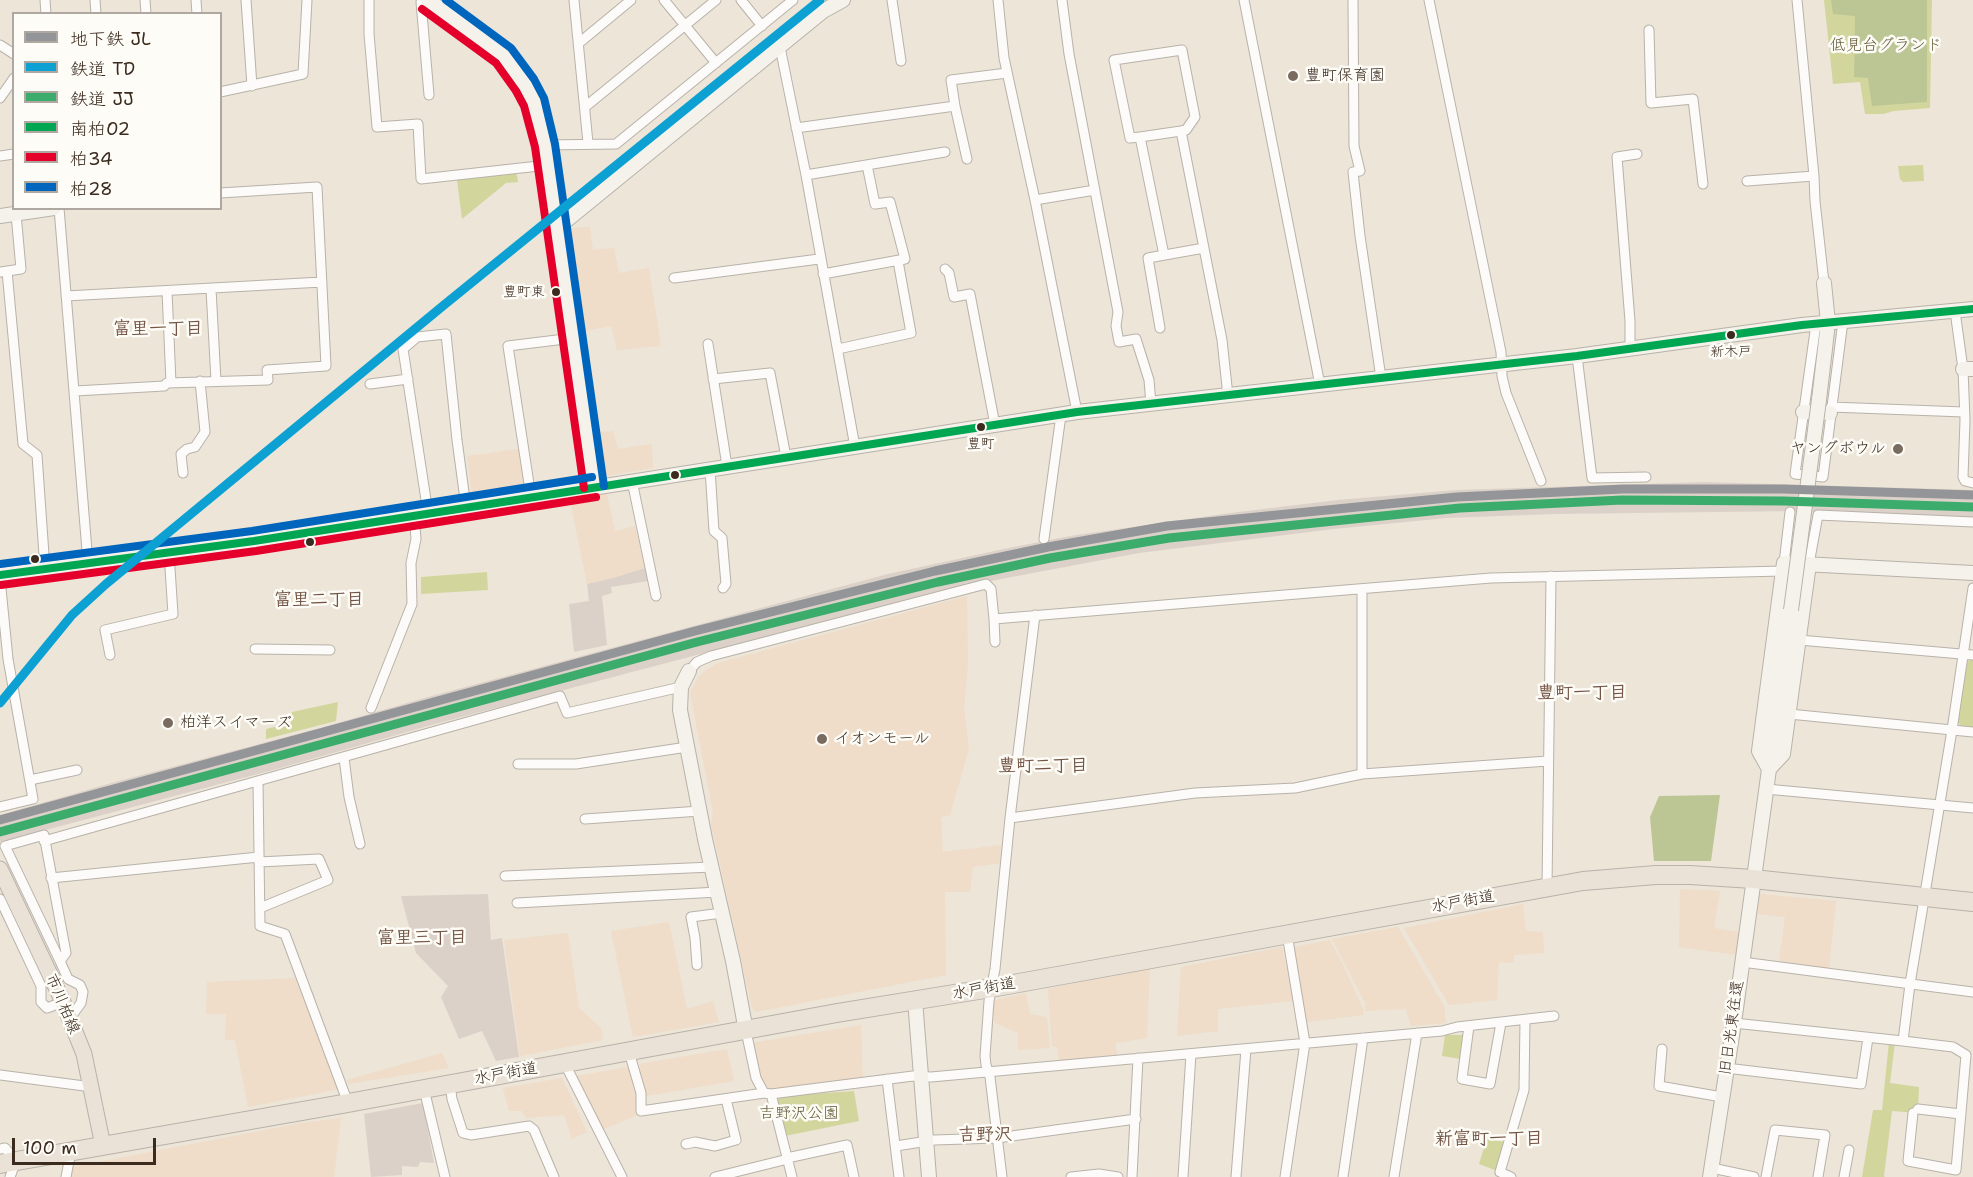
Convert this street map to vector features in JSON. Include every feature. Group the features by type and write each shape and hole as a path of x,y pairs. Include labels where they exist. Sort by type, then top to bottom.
{"highway":[{"name":"水戸街道","path":"9,1167 71,1151 1583,881 1656,875 1690,875 1753,879 1973,902"}],"main road":[{"name":"市川柏線","path":"0,869 63,1002 84,1054 103,1146"}],"street":[{"path":"246,0 252,86"},
{"path":"222,92 303,74 307,0"},
{"path":"369,0 369,34 377,127 418,124 421,179 548,165"},
{"path":"423,0 421,2 429,95"},
{"path":"428,0 489,44 515,69 534,102 545,144 594,487"},
{"path":"574,0 588,143"},
{"path":"579,43 631,0"},
{"path":"664,0 717,63"},
{"path":"585,107 716,0"},
{"path":"741,0 762,26"},
{"path":"545,144 616,144 792,0"},
{"path":"557,228 823,11 843,0"},
{"path":"892,0 902,61"},
{"path":"998,0 1007,73 1077,412"},
{"path":"1062,0 1069,54 1118,312 1116,326 1119,342 1136,339 1149,380 1151,404"},
{"path":"1244,0 1320,385"},
{"path":"1353,0 1354,146 1360,171 1353,172 1360,236 1382,378"},
{"path":"1429,0 1499,340 1506,393 1541,481"},
{"path":"1797,0 1824,283"},
{"path":"1649,30 1651,103 1693,99 1702,184"},
{"path":"780,47 806,175 819,259 855,447"},
{"path":"1182,50 1195,117 1186,130 1181,131 1130,138 1114,60 1182,50"},
{"path":"967,159 951,80 1007,73"},
{"path":"0,98 12,81"},
{"path":"796,128 955,106"},
{"path":"1181,131 1222,340 1228,396"},
{"path":"1140,137 1164,255"},
{"path":"806,175 945,152"},
{"path":"1630,349 1630,321 1617,157 1637,154"},
{"path":"823,274 905,259 890,202 876,204 867,165"},
{"path":"1747,181 1814,176"},
{"path":"75,391 164,386 171,383 200,381 268,380 267,370 326,366 317,187 222,193"},
{"path":"1035,200 1095,190"},
{"path":"0,216 41,210"},
{"path":"59,210 88,563"},
{"path":"16,214 21,269 3,271 23,444 37,455 45,568"},
{"path":"1160,328 1148,258 1204,248"},
{"path":"674,278 819,259"},
{"path":"838,349 911,333 898,261"},
{"path":"945,269 949,273 954,297 970,294 995,424"},
{"path":"66,296 322,282"},
{"name":"旧日光東往還","path":"1711,1173 1791,610 1826,407 1829,323 1824,283"},
{"path":"211,289 216,381"},
{"path":"167,291 171,383"},
{"path":"0,807 33,799 8,659 0,577 45,568 169,553 414,516 1077,412 1501,365 1829,323 1973,309"},
{"path":"1955,311 1968,369 1964,412 1963,477 1965,481 1973,483"},
{"path":"1826,407 1823,477 1795,474 1803,412 1829,323"},
{"path":"428,513 403,349 417,337 446,334 466,507"},
{"path":"531,497 508,346 573,338"},
{"path":"708,344 727,466"},
{"path":"1577,356 1592,478 1646,477"},
{"path":"713,380 770,373 786,457"},
{"path":"370,384 408,379"},
{"path":"183,473 181,454 195,447 205,432 200,381"},
{"path":"1803,412 1826,407 1964,412"},
{"path":"1044,539 1061,415"},
{"path":"710,469 714,531 722,538 726,584 723,588"},
{"path":"632,481 656,596"},
{"path":"1790,512 1759,751 1769,770 1783,754 1809,564 1818,515 1973,522"},
{"path":"371,708 412,604 411,563 416,539 414,516"},
{"path":"110,656 105,630 173,614 169,553"},
{"path":"994,619 1362,590 1445,581 1551,576 1809,564 1973,573"},
{"path":"1547,887 1551,576"},
{"path":"792,1177 767,1094 756,1078 687,747 680,710 681,687 689,671 697,662 711,656 986,584 991,589 995,642"},
{"path":"1903,1041 1910,984 1952,730 1968,655 1973,588"},
{"path":"1362,590 1362,774"},
{"path":"1002,1177 986,1056 991,988 1035,615"},
{"path":"1799,640 1968,655"},
{"path":"255,649 330,650"},
{"path":"44,841 560,696 567,713 681,687"},
{"path":"1789,714 1973,732"},
{"path":"518,764 576,764 687,747"},
{"path":"344,758 349,797 360,844"},
{"path":"1010,818 1195,793 1295,788 1362,774 1548,761"},
{"path":"30,780 76,770"},
{"path":"258,782 260,926 285,934 348,1103"},
{"path":"1766,789 1973,808"},
{"path":"585,819 700,811"},
{"path":"60,961 66,953 44,835 2,847 68,979 80,985 83,992 81,1003 69,1018"},
{"path":"51,878 259,859 319,859 328,880 260,908"},
{"path":"505,876 712,867"},
{"path":"517,903 718,892"},
{"path":"0,900 41,986 40,1002 47,1008 63,1002"},
{"path":"697,965 691,917 722,913"},
{"path":"1285,1177 1305,1043 1287,934"},
{"path":"1742,962 1973,992"},
{"path":"915,1000 929,1177"},
{"path":"629,1052 641,1093 641,1111 887,1079 1442,1031 1554,1016"},
{"path":"1511,1177 1500,1172 1524,1090 1525,1020"},
{"path":"1469,1026 1462,1079 1490,1084 1501,1023"},
{"path":"1734,1023 1953,1047 1966,1055 1961,1114 1956,1170 1908,1161 1916,1111 1961,1114"},
{"path":"1394,1177 1417,1033"},
{"path":"1343,1177 1363,1038"},
{"path":"1726,1068 1861,1084 1868,1038"},
{"path":"1236,1177 1246,1049"},
{"path":"1662,1049 1659,1086 1722,1097"},
{"path":"1183,1177 1191,1054"},
{"path":"1132,1177 1138,1058"},
{"path":"565,1064 622,1177"},
{"path":"0,1075 92,1087"},
{"path":"887,1079 899,1177"},
{"path":"450,1084 452,1099 463,1133 471,1135 529,1126 534,1130 554,1177"},
{"path":"424,1089 445,1177"},
{"path":"686,1144 695,1142 715,1146 736,1140 726,1099"},
{"path":"896,1146 927,1141 997,1138 1136,1119"},
{"path":"1766,1177 1775,1130 1825,1135 1818,1177"},
{"path":"714,1177 847,1145 854,1177"},
{"path":"0,1149 5,1148 9,1167"},
{"path":"1844,1177 1849,1150"},
{"path":"66,1177 71,1151"},
{"path":"1711,1173 1754,1177"},
{"path":"1071,1177 1099,1174 1118,1177"}],"shaded area":[{"path":"590,227 593,250 614,248 619,273 649,268 661,346 617,350 611,326 580,332 565,228"},
{"path":"613,431 618,449 652,444 653,468 606,476 599,469 594,433"},
{"path":"519,449 525,487 472,494 467,456"},
{"path":"1704,482 1973,490 1973,521 1797,511 1555,514 1447,518 1334,529 1139,553 943,590 0,842 0,815 888,574 1004,549 1070,536 1338,500 1457,490"},
{"path":"606,490 615,531 635,526 645,568 587,584 569,496"},
{"path":"645,568 648,581 611,587 612,593 602,596 607,645 574,652 569,604 589,601 587,584"},
{"path":"967,596 968,664 964,708 969,749 950,815 941,817 943,852 1001,845 1000,863 973,867 970,892 945,892 946,975 756,1012 752,1008 711,824 713,812 690,692 698,678 718,663"},
{"path":"1680,889 1720,891 1714,928 1739,932 1737,955 1679,947"},
{"path":"488,894 491,940 502,938 519,1057 496,1061 482,1031 459,1039 441,997 448,986 416,953 401,896"},
{"path":"1759,894 1836,901 1829,969 1779,961 1785,917 1756,914"},
{"path":"1523,904 1526,931 1543,932 1544,953 1514,955 1514,963 1499,962 1497,1000 1449,1005 1404,928"},
{"path":"669,922 687,1009 713,1001 719,1022 633,1037 611,931"},
{"path":"1398,927 1444,1006 1446,1023 1411,1026 1406,1009 1365,1011 1365,1003 1332,939"},
{"path":"568,933 579,1008 601,1028 603,1040 520,1056 504,940"},
{"path":"1330,940 1364,1015 1307,1022 1294,947"},
{"path":"1282,947 1293,1001 1218,1009 1218,1031 1177,1036 1181,967"},
{"path":"1150,967 1147,1038 1115,1043 1118,1057 1059,1063 1057,1047 1052,1046 1048,989"},
{"path":"295,978 340,1089 248,1107 235,1040 225,1040 226,1014 206,1014 207,982"},
{"path":"1026,993 1030,1014 1047,1017 1050,1048 1018,1050 1018,1033 995,1023 991,1001"},
{"path":"861,1025 863,1082 765,1092 760,1085 751,1043"},
{"path":"727,1049 734,1081 646,1096 639,1064"},
{"path":"442,1053 449,1068 348,1084 347,1080"},
{"path":"628,1067 638,1096 640,1114 602,1130 576,1076"},
{"path":"562,1078 587,1132 572,1139 564,1115 526,1118 522,1111 509,1111 503,1088"},
{"path":"423,1103 434,1163 420,1162 418,1167 402,1166 402,1175 371,1177 364,1114"},
{"path":"341,1118 334,1177 70,1177 72,1167 301,1123"}],"green space":[{"name":"低見台グランド","path":"1824,0 1932,0 1930,108 1865,114 1860,82 1833,84"},
{"name":"低見台グランド","path":"1831,0 1927,0 1927,102 1872,106 1868,78 1854,77 1855,16 1833,14"},
{"path":"1923,165 1924,181 1903,182 1900,179 1898,166"},
{"path":"514,173 517,175 518,182 506,183 462,219 457,180"},
{"path":"487,572 488,590 421,594 421,577"},
{"path":"1973,660 1973,727 1961,727 1958,722 1966,663"},
{"path":"338,702 336,721 266,739 266,729 291,723 292,712"},
{"path":"1720,795 1711,861 1654,861 1650,817 1659,796"},
{"path":"1445,1035 1464,1035 1461,1059 1442,1056"},
{"path":"1889,1042 1895,1042 1890,1083 1919,1087 1918,1113 1892,1111 1885,1177 1862,1177 1873,1110 1882,1110"},
{"name":"吉野沢公園","path":"854,1091 859,1121 785,1136 776,1103 780,1096"},
{"path":"1487,1138 1508,1143 1500,1172 1479,1164"}],"metro line":[{"name":"JL","path":"0,820 695,631 935,571 1048,547 1167,526 1457,497 1623,489 1783,489 1973,495"}],"rail line":[{"name":"TD","path":"0,703 72,615 106,584 444,305 820,0"},
{"name":"JJ","path":"0,832 697,642 938,582 1050,558 1169,538 1460,508 1622,500 1783,501 1973,507"}],"transit line":[{"name":"柏28","path":"446,0 511,48 534,79 544,98 555,144 604,486"},
{"name":"柏34","path":"422,9 496,63 524,106 535,147 584,488"},
{"name":"南柏02","path":"0,575 254,541 1077,412 1577,356 1802,325 1973,309"},
{"name":"柏28","path":"0,564 252,531 592,477"},
{"name":"柏34","path":"1,585 256,551 596,497"}],"place":[{"name":"豊町保育園","path":"1293,76"},
{"name":"豊町東","path":"556,292"},
{"name":"新木戸","path":"1731,335"},
{"name":"豊町","path":"981,427"},
{"name":"ヤングボウル","path":"1898,449"},
{"name":"柏洋スイマーズ","path":"168,723"},
{"name":"イオンモール","path":"822,739"}],"district":[{"name":"富里一丁目","path":"158,329"},
{"name":"富里二丁目","path":"319,600"},
{"name":"豊町一丁目","path":"1582,693"},
{"name":"豊町二丁目","path":"1043,766"},
{"name":"富里三丁目","path":"422,938"},
{"name":"吉野沢","path":"985,1135"},
{"name":"新富町一丁目","path":"1489,1139"}]}
